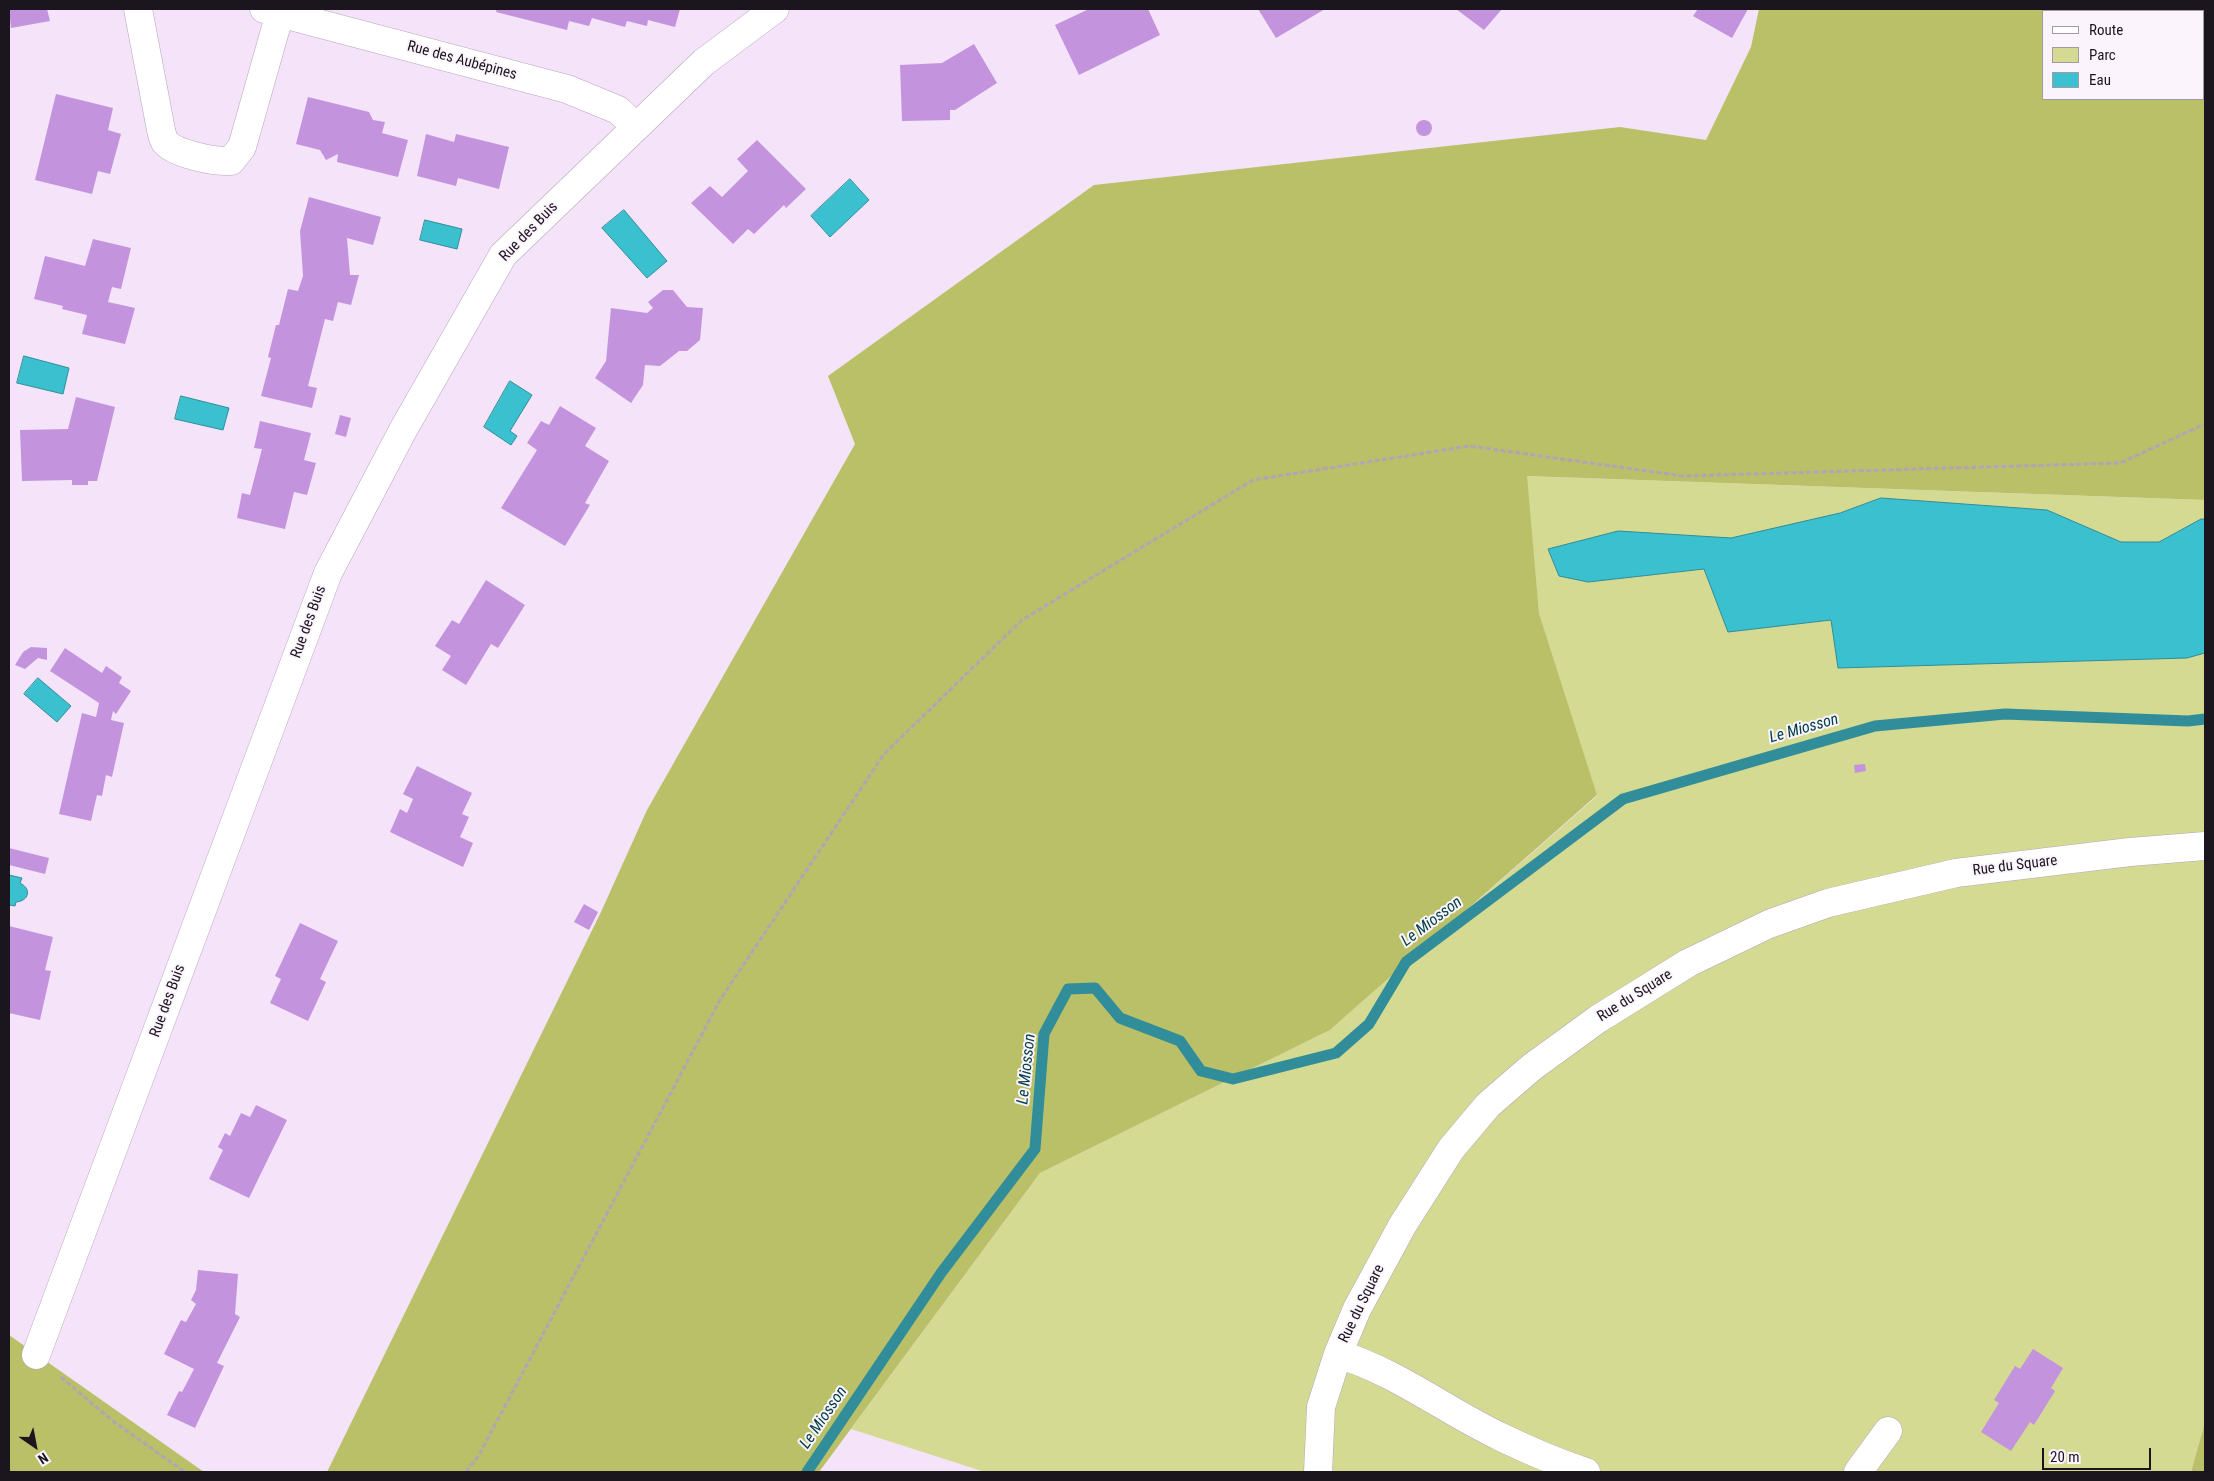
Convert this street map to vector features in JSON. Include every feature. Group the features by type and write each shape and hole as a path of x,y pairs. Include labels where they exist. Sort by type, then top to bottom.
{"street":[{"name":"Rue des Aubépines","path":"138,9 161,130 166,142 178,151 220,161 231,161 242,147 272,11 567,89 618,110 636,127"},
{"name":"Rue des Buis","path":"36,1356 328,573 403,430 503,256 704,62 775,9"},
{"name":"Rue du Square","path":"1318,1472 1321,1407 1338,1354 1358,1309 1402,1226 1451,1149 1488,1105 1532,1067 1598,1019 1688,963 1769,924 1828,903 1956,873 2130,852 2205,846"},
{"path":"1338,1354 1360,1361 1385,1373 1501,1437 1586,1472"},
{"path":"1858,1472 1888,1430"}],"path":[{"path":"466,1472 479,1455 720,1000 884,754 1022,620 1253,480 1469,446 1683,476 2120,462 2205,424"},
{"path":"36,1356 114,1422 185,1472"}],"green space":[{"path":"1759,9 2205,9 2205,500 1527,476 1539,613 1597,795 1330,1030 1040,1173 819,1472 327,1472 601,912 647,810 855,444 828,376 1094,185 1620,127 1706,140 1751,47"},
{"path":"1526,476 2205,500 2205,1422 2191,1472 985,1472 851,1429 1040,1173 1330,1030 1597,796 1539,613"},
{"path":"9,1335 204,1472 9,1472"},
{"path":"2205,1422 2205,1472 2191,1472"}],"water":[{"path":"850,179 869,200 830,237 811,216"},
{"path":"624,210 667,261 647,278 602,228"},
{"path":"425,220 462,229 457,249 420,240"},
{"path":"24,356 69,368 63,394 17,383"},
{"path":"510,381 532,395 510,431 517,436 511,445 484,427"},
{"path":"181,396 229,408 223,430 175,419"},
{"path":"1881,498 2047,510 2121,542 2159,542 2201,519 2205,519 2205,653 2187,658 1838,668 1831,620 1728,632 1704,569 1588,582 1559,576 1548,549 1618,531 1731,538 1840,513"},
{"path":"38,678 71,706 57,722 24,694"},
{"path":"9,875 22,878 20,883 24,885 27,891 26,897 16,902 15,906 9,905"}],"building":[{"path":"9,9 47,9 50,21 11,28"},
{"path":"497,9 680,9 675,27 648,20 647,26 627,21 625,27 592,18 589,26 569,21 567,30 496,12"},
{"path":"1089,9 1148,9 1160,35 1079,75 1055,25"},
{"path":"1258,9 1325,9 1276,38"},
{"path":"1456,9 1502,9 1484,30"},
{"path":"1698,9 1748,9 1732,38 1693,16"},
{"path":"974,44 997,83 955,110 950,110 950,120 902,121 900,65 942,63"},
{"path":"56,94 113,108 108,130 121,134 110,174 98,171 92,194 35,180"},
{"path":"308,97 369,112 373,120 385,122 382,133 408,140 398,177 337,162 338,154 326,160 320,150 296,144"},
{"path":"1424,120 1430,122 1432,128 1430,134 1424,136 1418,134 1416,128 1418,122"},
{"path":"426,134 454,142 456,134 509,147 499,189 458,178 456,186 417,176"},
{"path":"757,140 806,189 786,208 784,205 754,234 748,229 733,244 691,203 710,186 722,197 748,171 737,159"},
{"path":"309,197 381,217 373,245 347,238 350,275 359,275 351,305 338,302 333,321 325,319 308,386 317,388 312,408 261,396 271,358 268,357 276,325 279,325 288,289 298,291 303,276 300,231"},
{"path":"93,239 131,248 121,289 112,287 108,302 135,308 125,344 82,334 87,315 62,309 63,306 34,299 45,256 85,266"},
{"path":"663,290 673,290 687,307 703,308 700,340 687,351 679,351 660,366 645,365 643,385 631,403 595,378 606,361 611,308 647,313 653,308 648,302"},
{"path":"76,397 115,407 97,481 88,481 88,485 72,485 72,480 22,481 20,430 68,429"},
{"path":"560,406 596,428 585,446 609,461 585,503 590,505 565,546 501,508 537,450 527,443 541,421 549,425"},
{"path":"340,415 351,418 346,437 335,434"},
{"path":"260,421 311,433 304,460 316,463 307,495 294,492 285,529 237,518 242,493 250,495 262,449 254,448"},
{"path":"486,580 525,605 498,648 491,644 466,685 442,670 451,656 435,646 452,620 459,624"},
{"path":"31,647 47,648 47,660 38,658 25,669 15,665 23,652"},
{"path":"65,648 102,673 106,666 122,677 119,683 131,691 116,714 113,711 111,720 124,723 112,777 106,775 102,796 97,795 91,821 59,814 82,713 96,717 99,703 50,671"},
{"path":"1865,764 1866,771 1855,773 1854,765"},
{"path":"417,766 472,793 462,814 469,817 460,837 473,843 463,867 390,832 400,809 407,813 413,799 403,794"},
{"path":"9,848 49,858 45,874 9,865"},
{"path":"584,904 598,912 589,930 574,922"},
{"path":"300,923 338,941 320,979 326,982 308,1021 270,1003 281,979 275,976"},
{"path":"9,926 53,937 45,970 51,971 40,1020 9,1013"},
{"path":"256,1105 287,1120 249,1198 209,1179 223,1150 218,1147 225,1133 230,1136 241,1113 250,1117"},
{"path":"198,1270 238,1274 235,1314 240,1317 217,1363 224,1366 195,1428 167,1415 179,1391 182,1392 194,1369 164,1354 181,1320 186,1322 196,1304 191,1300 196,1290"},
{"path":"2033,1349 2063,1368 2051,1388 2055,1391 2034,1425 2030,1422 2011,1451 1981,1432 1999,1403 1994,1400 2015,1366 2020,1369"}],"waterway":[{"name":"Le Miosson","path":"807,1472 941,1273 1035,1149 1044,1034 1068,989 1095,988 1120,1018 1180,1041 1201,1071 1233,1079 1336,1053 1369,1024 1406,962 1623,799 1875,726 2005,714 2188,721 2205,719"}]}
